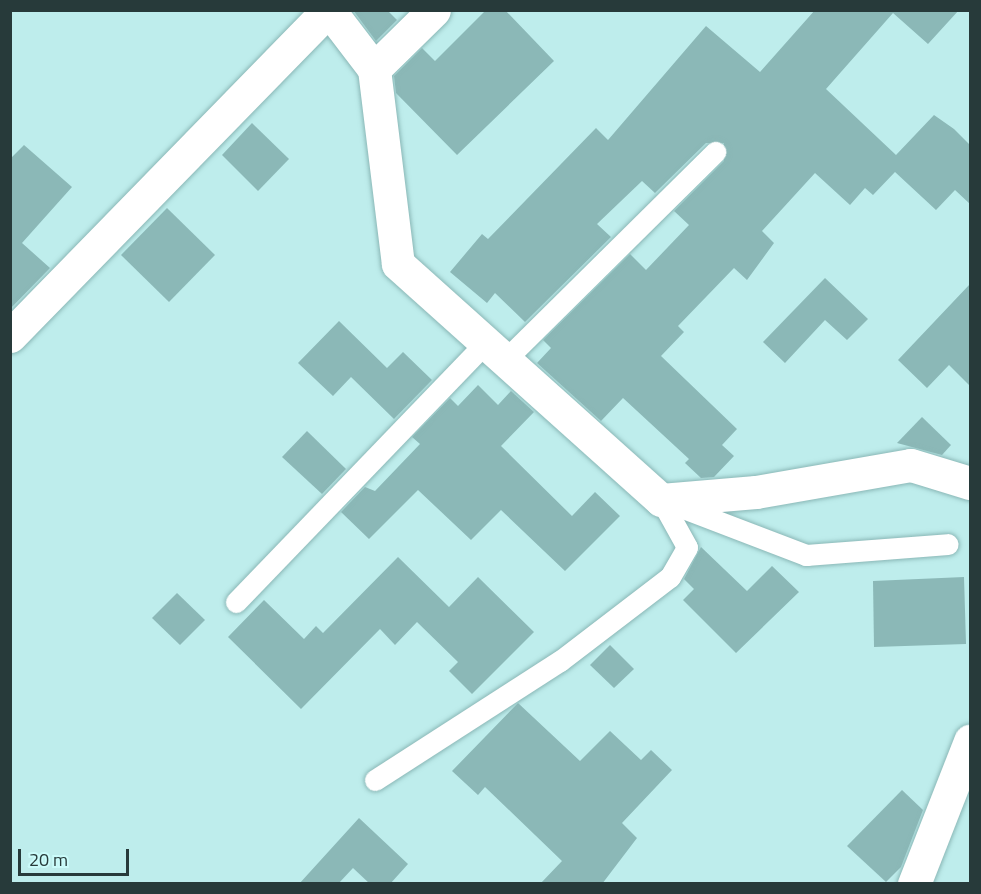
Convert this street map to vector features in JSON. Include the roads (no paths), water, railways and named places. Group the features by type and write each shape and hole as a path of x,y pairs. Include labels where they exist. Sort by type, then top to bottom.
{"street":[{"path":"10,336 328,10 374,69 398,264 661,500 756,492 910,465 970,483"},
{"path":"374,69 434,10"},
{"path":"914,884 970,741"}],"lane":[{"path":"236,602 495,352 715,152"},
{"path":"661,500 806,555 948,544"},
{"path":"375,780 560,661 670,577 687,547 661,500"}]}
